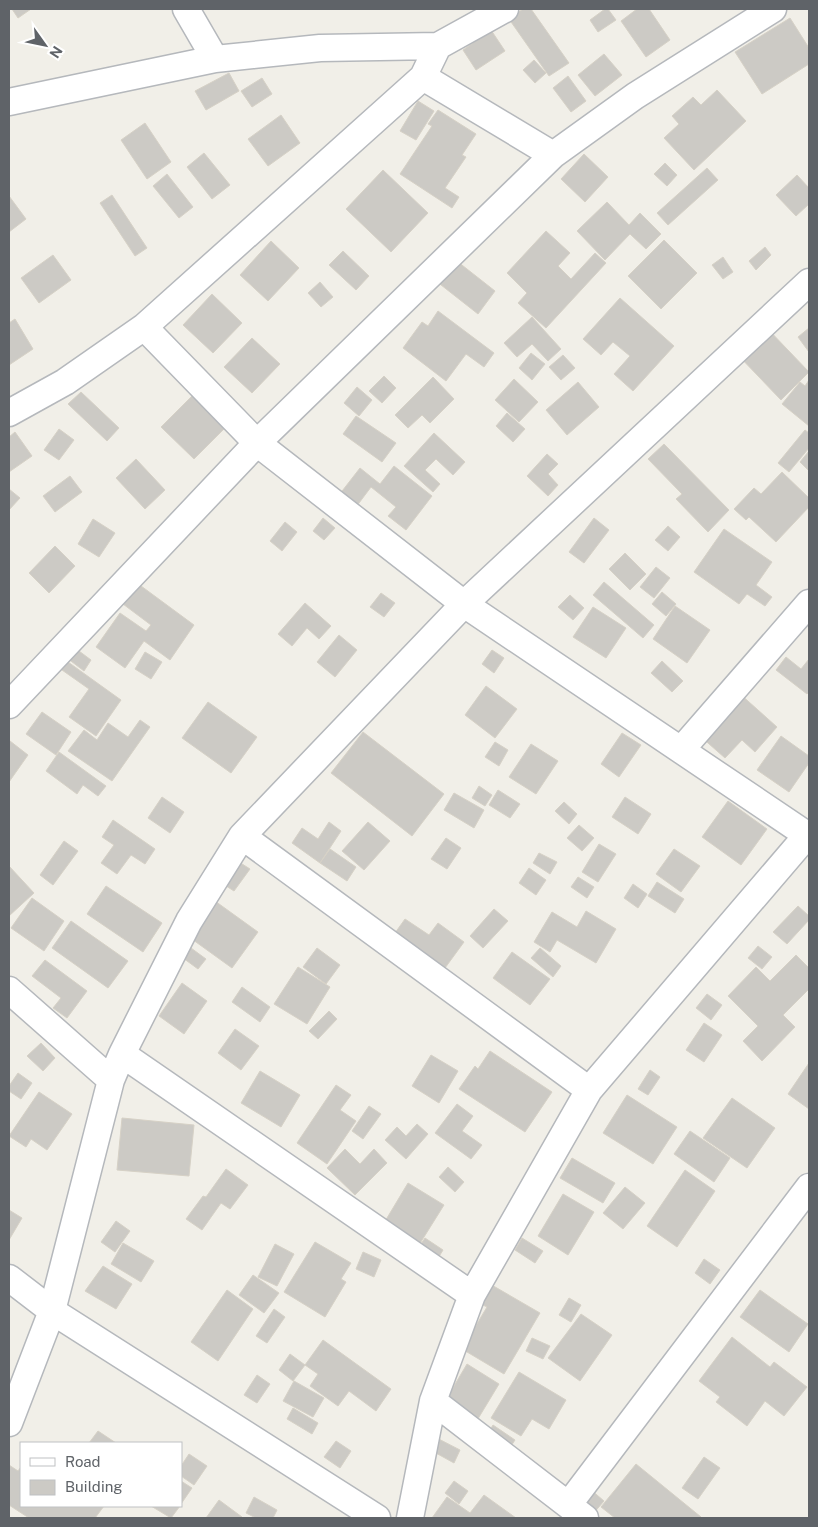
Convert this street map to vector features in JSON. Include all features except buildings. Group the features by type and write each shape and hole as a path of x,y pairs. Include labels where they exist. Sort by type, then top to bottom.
{"street":[{"path":"186,9 215,59"},
{"path":"9,102 215,59 320,48 438,46 505,9"},
{"path":"9,705 257,443 553,155 635,96 773,9"},
{"path":"9,413 65,382 144,327 423,76 438,46"},
{"path":"423,76 553,155"},
{"path":"9,1423 52,1311 111,1080 188,921 242,836 464,604 809,282"},
{"path":"144,327 257,443 464,604 808,834 588,1090 472,1295 433,1401 410,1518"},
{"path":"681,750 809,603"},
{"path":"242,836 588,1090"},
{"path":"9,990 111,1080"},
{"path":"122,1054 472,1295"},
{"path":"433,1401 577,1511 809,1187"},
{"path":"9,1278 52,1311 377,1518"}]}
